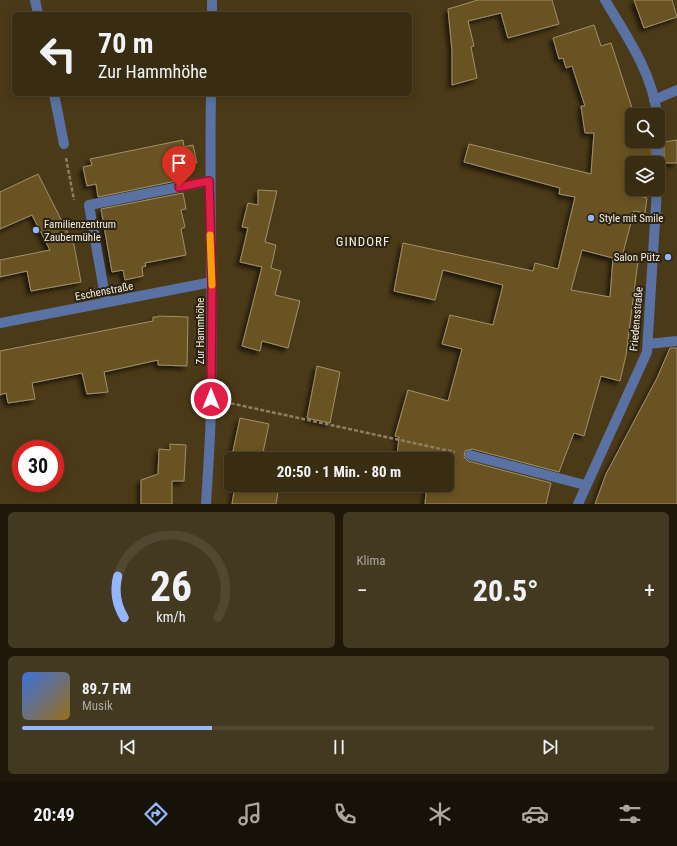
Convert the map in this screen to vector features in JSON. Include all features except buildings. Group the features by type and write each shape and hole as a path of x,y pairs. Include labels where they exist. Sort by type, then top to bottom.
{"street":[{"path":"35,0 38,12"},
{"path":"212,0 212,12"},
{"path":"605,0 638,57 656,108"},
{"path":"654,100 677,90"},
{"path":"54,96 64,144"},
{"name":"Zur Hammhöhe","path":"206,504 211,399 212,282 209,181 211,96"},
{"path":"106,302 89,205 209,181"},
{"name":"Friedensstraße","path":"578,504 585,486 642,366 648,344 657,196"},
{"name":"Eschenstraße","path":"0,323 212,282"},
{"path":"648,344 677,341"},
{"path":"470,455 585,486"}],"path":[{"path":"211,399 470,455"}],"slow traffic":[{"path":"210,235 212,285"}],"place":[{"name":"Style mit Smile","path":"591,218"},
{"name":"Familienzentrum Zaubermühle","path":"36,230"},
{"name":"Salon Pütz","path":"668,257"}],"district":[{"name":"GINDORF","path":"363,241"}],"route":[{"path":"179,187 209,181 212,282 211,399"}]}
